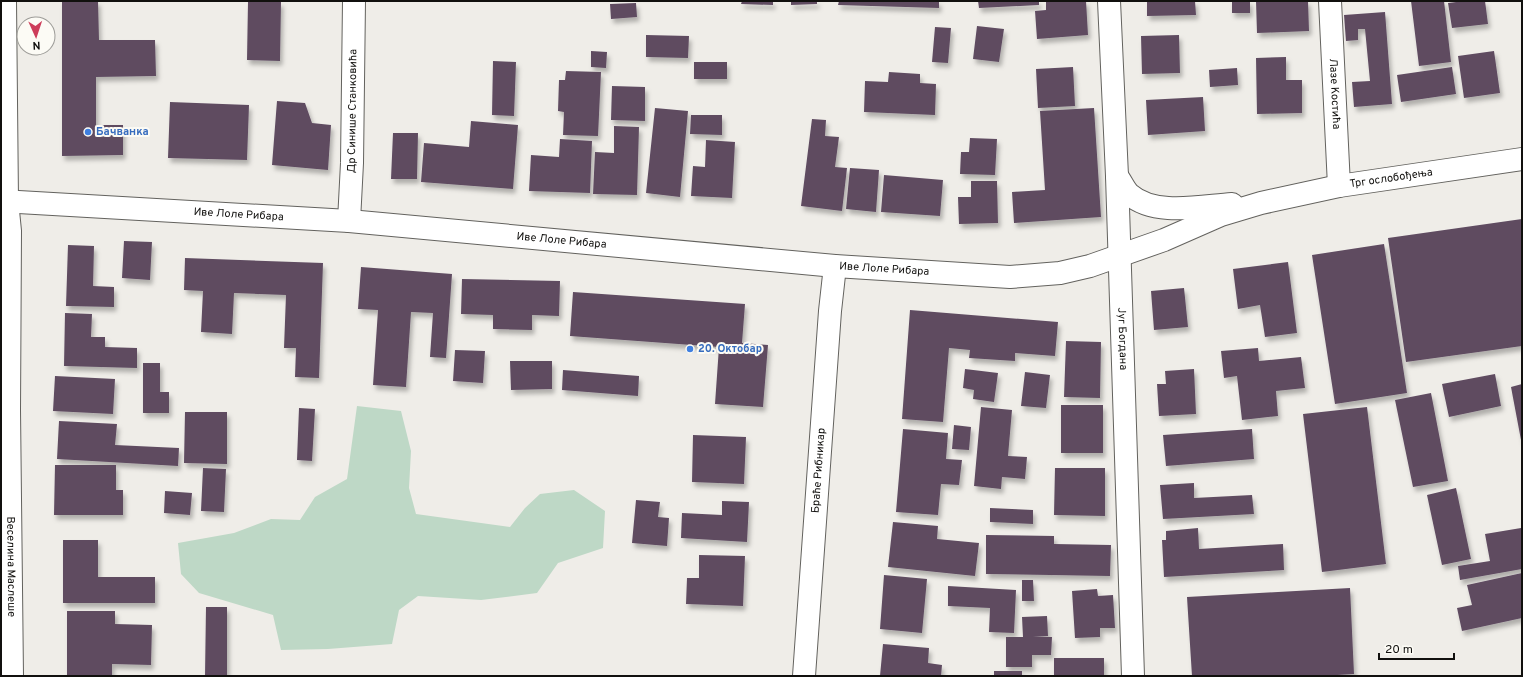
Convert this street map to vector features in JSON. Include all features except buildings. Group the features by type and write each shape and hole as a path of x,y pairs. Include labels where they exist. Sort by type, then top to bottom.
{"street":[{"name":"Веселина Маслеше","path":"5,1 4,201 10,231 12,676"},
{"name":"Др Синише Станковића","path":"349,221 352,163 354,1"},
{"name":"Југ Богдана","path":"1109,1 1120,256 1133,676"},
{"name":"Лазе Костића","path":"1330,1 1340,186"},
{"name":"Трг ослобођења","path":"1120,256 1164,240 1221,215 1261,203 1340,186 1522,159"},
{"name":"Трг ослобођења","path":"1117,176 1129,193 1144,203 1162,207 1261,203"},
{"name":"Иве Лоле Рибара","path":"4,201 349,221 835,266 1010,276 1060,273 1090,266 1120,256"},
{"name":"Браће Рибникар","path":"804,676 830,311 835,266"}],"green space":[{"path":"357,406 401,411 411,451 409,488 416,514 510,527 525,508 540,494 574,490 605,511 603,548 558,563 537,593 481,600 418,596 399,610 392,644 328,649 281,650 273,615 199,593 181,574 178,543 234,533 271,519 300,520 315,497 347,479"}],"place":[{"name":"Бачванка","path":"88,132"},
{"name":"20. Октобар","path":"690,349"}]}
